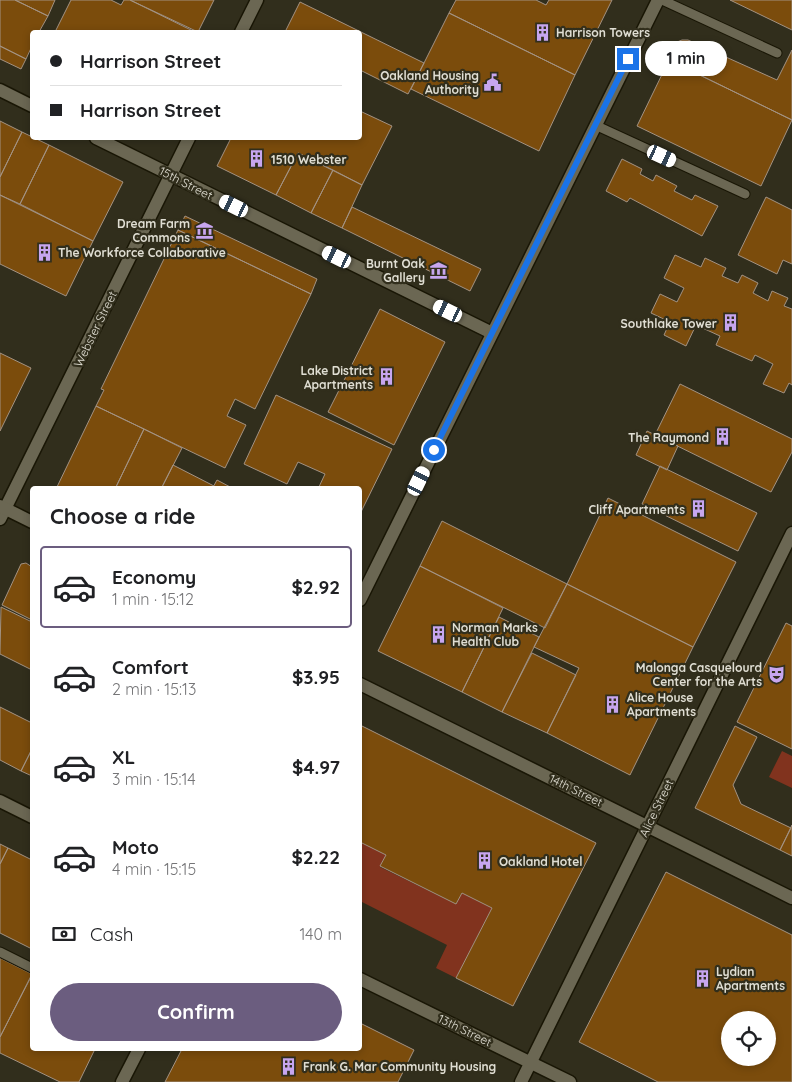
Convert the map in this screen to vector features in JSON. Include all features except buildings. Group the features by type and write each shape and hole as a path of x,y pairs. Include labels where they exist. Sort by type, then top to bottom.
{"street":[{"path":"242,30 258,0"},
{"path":"362,596 658,0"},
{"path":"0,90 30,105"},
{"name":"15th Street","path":"100,140 492,333"},
{"name":"Webster Street","path":"2,511 188,140"},
{"path":"2,511 30,521"},
{"name":"Alice Street","path":"521,1082 792,533"},
{"name":"14th Street","path":"362,685 792,898"},
{"path":"0,801 30,816"},
{"name":"13th Street","path":"362,980 570,1082"},
{"path":"122,1082 138,1051"}],"lane":[{"path":"662,0 777,53"},
{"path":"595,125 745,194"},
{"path":"0,952 30,967"}],"shaded area":[{"path":"782,751 792,756 792,788 769,777"},
{"path":"362,843 386,855 380,867 456,904 462,893 492,908 456,978 436,968 447,945 362,902"}],"place":[{"name":"Harrison Towers","path":"542,32"},
{"name":"Oakland Housing Authority","path":"493,82"},
{"name":"1510 Webster","path":"257,159"},
{"name":"Dream Farm Commons","path":"204,230"},
{"name":"The Workforce Collaborative","path":"44,252"},
{"name":"Burnt Oak Gallery","path":"439,270"},
{"name":"Southlake Tower","path":"731,323"},
{"name":"Lake District Apartments","path":"387,377"},
{"name":"The Raymond","path":"723,437"},
{"name":"Cliff Apartments","path":"699,509"},
{"name":"Norman Marks Health Club","path":"438,634"},
{"name":"Malonga Casquelourd Center for the Arts","path":"776,674"},
{"name":"Alice House Apartments","path":"613,704"},
{"name":"Oakland Hotel","path":"485,861"},
{"name":"Lydian Apartments","path":"702,978"},
{"name":"Frank G. Mar Community Housing","path":"289,1066"}],"route":[{"path":"434,450 628,59"}]}
